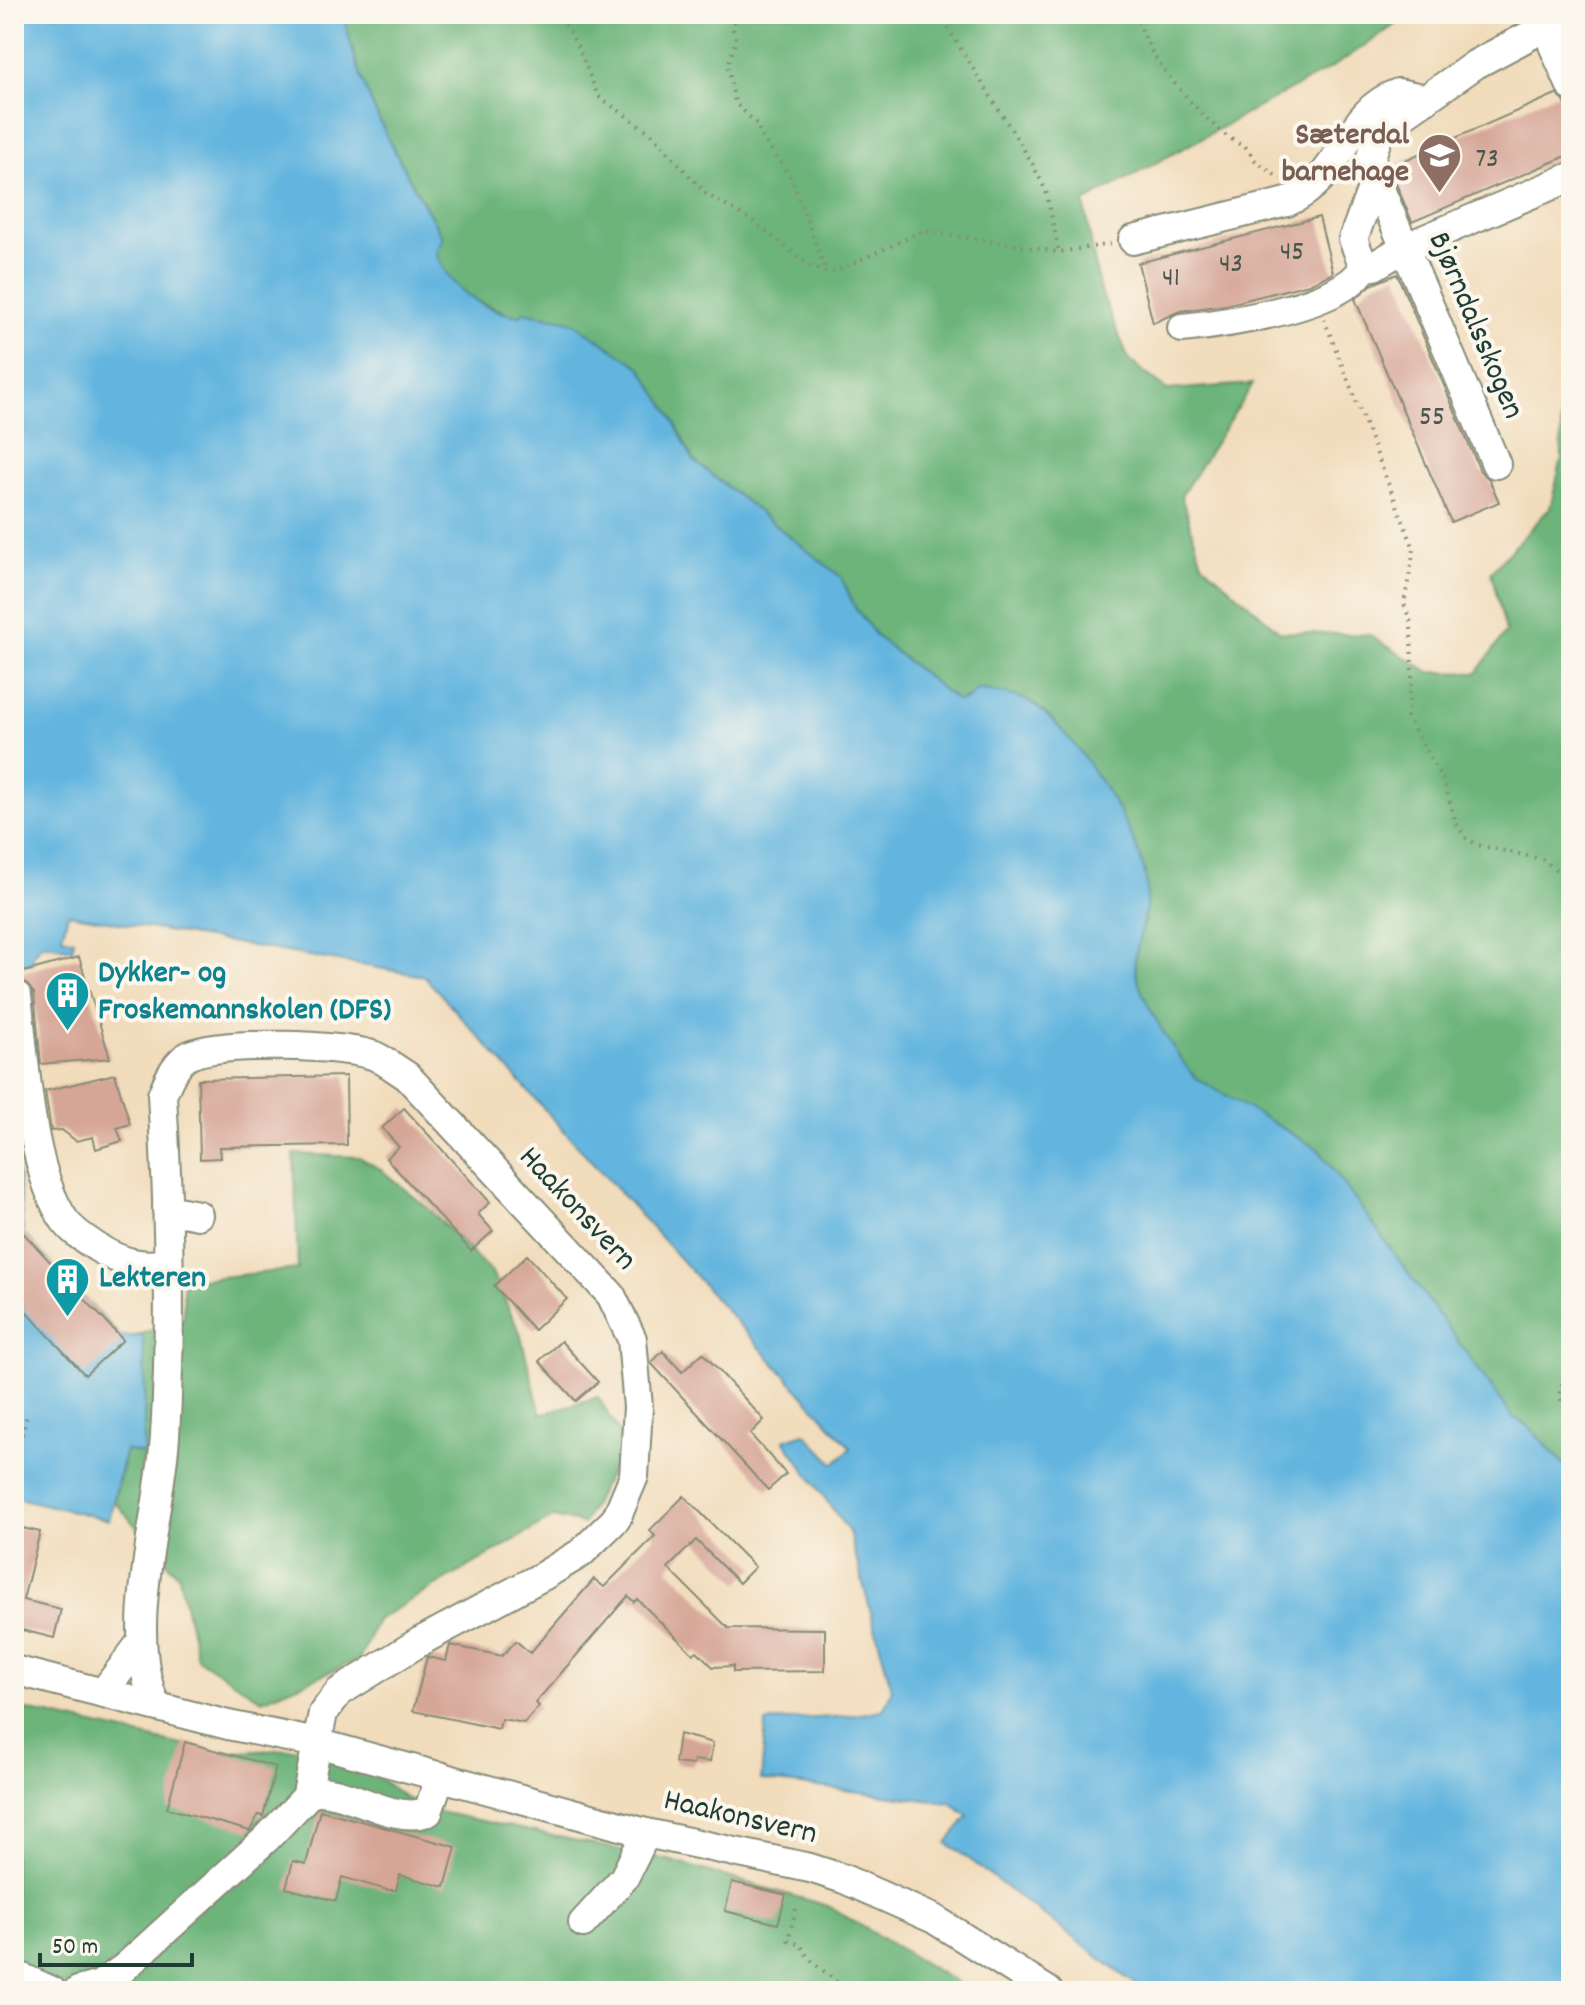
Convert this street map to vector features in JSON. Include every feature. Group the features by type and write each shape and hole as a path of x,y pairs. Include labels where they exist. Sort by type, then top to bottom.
{"street":[{"name":"Bjørndalsskogen","path":"1560,16 1553,45 1571,86"},
{"name":"Bjørndalsskogen","path":"1496,464 1374,183 1369,163 1378,136 1426,99 1476,64 1560,16"},
{"path":"1133,240 1307,194 1321,181 1373,106 1398,93 1426,99"},
{"path":"1364,267 1374,266 1404,248 1571,177"},
{"path":"1182,328 1298,307 1358,279 1364,267 1353,239 1374,183"},
{"path":"17,996 28,1094 51,1196 75,1233 108,1254 132,1264 167,1263"},
{"name":"Haakonsvern","path":"156,1706 145,1682 139,1645 165,1437 167,1209 162,1095 172,1072 189,1055 229,1047 315,1048 375,1056 407,1076 611,1295 632,1339 638,1407 634,1476 616,1519 581,1553 421,1641 339,1692 323,1713 307,1794"},
{"path":"167,1209 198,1215"},
{"name":"Haakonsvern","path":"103,1693 139,1645"},
{"name":"Haakonsvern","path":"14,1670 317,1743 440,1776 511,1799 646,1833 737,1850 844,1879 934,1919 1015,1980 1048,1991"},
{"path":"91,1989 163,1935 266,1839 307,1794 318,1790 402,1813 424,1814 440,1776"},
{"path":"583,1923 624,1878 646,1833"},
{"path":"14,1974 52,1991"}],"path":[{"path":"553,14 568,28 598,96 651,133 706,194 754,222 811,267 827,273 923,231 1059,252 1133,240"},
{"path":"737,14 732,27 736,39 728,67 735,103 757,124 762,138 792,179 827,273"},
{"path":"939,14 1031,161 1046,191 1059,252"},
{"path":"1135,14 1153,55 1183,92 1236,144 1245,146 1255,160 1307,194"},
{"path":"1316,298 1414,549 1404,604 1411,623 1412,679 1407,717 1444,782 1456,823 1466,838 1478,845 1542,859 1571,881"},
{"path":"1571,1353 1559,1395 1571,1423"},
{"path":"14,1466 28,1412"},
{"path":"796,1909 788,1940 801,1945 806,1957 836,1979 845,1991"}],"green space":[{"path":"344,14 1411,14 1336,65 1084,202 1099,287 1129,360 1167,390 1253,384 1181,496 1202,563 1280,632 1369,635 1430,672 1477,673 1506,632 1491,572 1550,508 1562,458 1560,403 1571,376 1571,1472 1529,1427 1513,1417 1318,1149 1195,1078 1187,1068 1157,1022 1136,973 1135,961 1145,917 972,696 957,701 876,636 854,606 840,577 693,460 670,413 640,367 470,298 444,274 436,252 443,237 397,156 371,102 351,45"},
{"path":"294,1154 359,1157 380,1169 429,1209 492,1273 520,1333 541,1414 598,1397 626,1443 583,1524 554,1517 377,1620 359,1660 262,1700 197,1658 179,1576 114,1501 126,1450 144,1454 143,1337 135,1336 184,1319 183,1281 298,1269"},
{"path":"14,1707 217,1753 336,1747 420,1808 668,1860 828,1906 970,1991 14,1991"}],"water":[{"path":"14,14 344,14 351,45 371,102 397,157 443,238 436,252 441,265 458,287 480,303 506,313 520,316 523,312 571,321 640,367 670,413 693,460 841,577 854,606 876,636 957,701 966,700 978,689 1026,700 1062,730 1081,754 1117,808 1141,860 1147,900 1135,959 1136,971 1157,1021 1178,1054 1196,1078 1318,1149 1513,1417 1529,1427 1571,1472 1571,1991 1144,1991 947,1843 968,1816 951,1803 761,1780 766,1723 855,1715 884,1709 892,1690 849,1532 784,1440 805,1433 834,1464 851,1448 424,976 68,914 62,937 74,940 72,949 43,943 33,954 33,963 14,966"},
{"path":"14,1128 23,1233 120,1336 143,1336 144,1454 125,1450 109,1520 14,1497"}],"building":[{"path":"1556,94 1564,101 1571,117 1571,154 1412,222 1389,167"},
{"path":"1319,217 1333,273 1309,284 1226,305 1180,311 1153,323 1138,263"},
{"path":"1397,274 1480,471 1489,479 1499,502 1451,522 1355,299 1371,285"},
{"path":"79,957 110,1058 41,1064 34,993 16,974"},
{"path":"115,1074 130,1124 117,1128 122,1141 96,1149 93,1137 76,1141 62,1130 51,1131 45,1091"},
{"path":"346,1076 347,1145 219,1147 220,1158 200,1159 198,1079"},
{"path":"404,1108 490,1202 478,1214 493,1231 471,1251 386,1158 399,1147 382,1128"},
{"name":"Lekteren","path":"14,1223 123,1340 85,1375 14,1298"},
{"path":"527,1255 567,1299 534,1330 494,1286"},
{"path":"561,1341 598,1382 576,1401 539,1361"},
{"path":"663,1351 682,1372 703,1353 764,1420 750,1434 786,1474 768,1490 651,1363"},
{"path":"684,1496 755,1567 739,1583 696,1540 668,1568 728,1628 825,1629 825,1671 733,1672 733,1666 713,1667 697,1651 693,1654 637,1599 634,1602 628,1596 535,1703 539,1706 524,1723 501,1719 499,1729 413,1711 427,1657 446,1661 450,1645 502,1656 516,1641 530,1653 594,1579 604,1587 655,1536 650,1530"},
{"path":"14,1526 40,1532 23,1600 61,1609 54,1638 14,1628"},
{"path":"679,1734 713,1743 710,1762 694,1760 693,1765 675,1763"},
{"path":"185,1742 276,1767 263,1816 258,1815 250,1831 167,1808"},
{"path":"320,1810 456,1847 445,1887 400,1875 396,1890 387,1890 342,1877 336,1901 286,1888 293,1861 306,1864"},
{"path":"732,1882 786,1895 778,1924 725,1911"}],"place":[{"name":"Sæterdal barnehage","path":"1440,194"},
{"name":"Dykker- og Froskemannskolen (DFS)","path":"67,1032"},
{"name":"Lekteren","path":"68,1319"}]}
